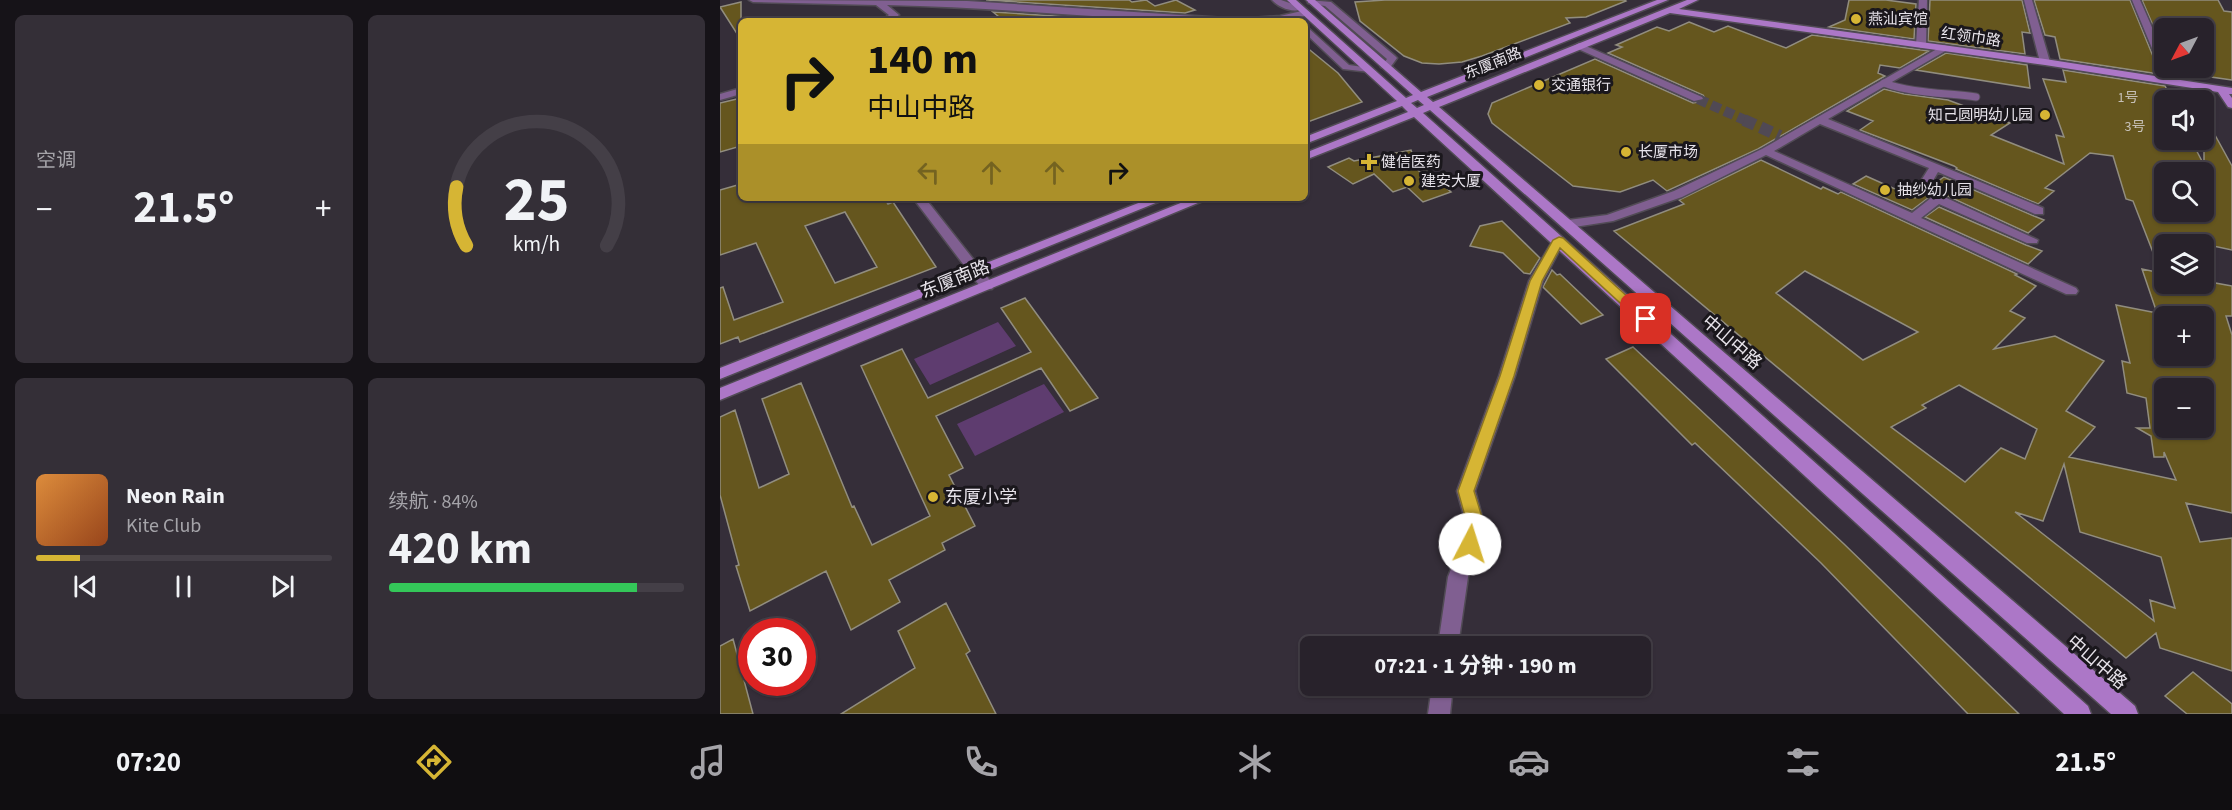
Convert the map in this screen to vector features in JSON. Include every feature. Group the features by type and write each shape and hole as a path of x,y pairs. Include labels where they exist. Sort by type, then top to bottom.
{"street":[{"path":"753,0 932,4 971,2 1185,18"},
{"path":"1276,0 1281,5 1305,12 2080,714"},
{"name":"东厦南路","path":"1308,140 1664,0"},
{"name":"东厦南路","path":"1308,157 1694,0"},
{"path":"1921,45 1923,0"},
{"path":"2028,0 2045,62"},
{"path":"2136,0 2154,41"},
{"path":"878,2 895,15"},
{"path":"890,18 932,4"},
{"name":"红领巾路","path":"1670,10 2045,62 2226,90"},
{"path":"1284,18 1305,12"},
{"name":"中山中路","path":"1305,12 1386,67 2127,714"},
{"path":"1579,46 1698,99"},
{"path":"1568,224 1610,218 1678,194 1766,151 1784,137 1821,120 1944,48"},
{"path":"2226,90 2232,105"},
{"path":"720,97 738,92"},
{"path":"1821,120 2039,211"},
{"path":"1766,151 2071,291"},
{"path":"1936,167 1925,184 1938,199 2032,240"},
{"path":"1913,218 1938,199"},
{"path":"922,201 987,286"},
{"name":"东厦南路","path":"720,374 1154,201"},
{"name":"东厦南路","path":"720,393 1197,201"},
{"path":"1449,636 1458,577 1476,527 1466,491 1507,376 1536,281 1559,240"},
{"path":"1439,714 1442,696"}],"lane":[{"path":"1884,83 1900,89 1937,91 1976,97"}],"shaded area":[{"path":"998,322 1016,346 930,385 914,359"},
{"path":"1044,384 1064,412 975,456 957,424"}],"building":[{"path":"986,0 1129,0 1132,2 1146,0 1155,6 1176,0 1195,10 1185,13"},
{"path":"1385,0 1626,1 1586,17 1566,18 1570,23 1482,56 1462,62 1439,64 1422,63 1404,56 1360,21 1355,2"},
{"path":"1849,0 1886,0 1916,4 1914,39 1829,27 1845,20"},
{"path":"1930,0 2022,0 2030,33 2022,32 2025,54 1928,41"},
{"path":"2034,0 2130,0 2154,59 2154,73 2060,59 2055,37 2045,35"},
{"path":"2142,0 2218,0 2224,11 2232,12 2232,80 2214,77 2214,18 2154,18 2154,28"},
{"path":"741,2 738,35 720,7"},
{"path":"993,12 1086,18 1000,18"},
{"path":"1689,22 1714,32 1728,26 1786,48 1812,35 1929,51 1900,68 1880,65 1878,73 1885,76 1758,149 1667,191 1653,180 1620,192 1573,186 1492,123 1488,114 1492,103 1595,59 1693,103 1703,101 1705,98 1703,95 1608,53 1622,47 1616,45 1657,27 1669,31"},
{"path":"1308,48 1338,73 1362,102 1308,122"},
{"path":"1946,53 2027,65 2030,88 1916,70"},
{"path":"2063,70 2165,86 2167,90 2154,90 2154,150 2196,150 2202,162 2154,162 2154,222 2214,222 2214,162 2204,162 2204,150 2214,150 2214,133 2232,166 2232,250 2214,246 2214,234 2154,234 2154,255 2133,201 2126,199 2113,156 2090,153 2045,188 2054,191 2038,204 1956,169 1954,166 1860,130 1873,121 1847,111 1884,89 1948,100 2010,123 1991,135 2064,164 2056,135 2064,137 2043,79 2066,82"},
{"path":"738,99 738,147 720,152 720,103"},
{"name":"建安大厦","path":"1411,150 1413,156 1403,161 1410,163 1420,172 1426,170 1451,192 1423,202 1407,187 1393,192 1374,174 1353,184 1328,167 1349,158 1354,161"},
{"path":"1761,160 1821,189 1823,187 1838,194 1841,192 2017,274 2015,275 2036,286 2010,311 2025,318 1994,349 2055,336 2104,361 2066,411 2095,427 2069,457 2176,480 2164,452 2164,457 2154,457 2151,436 2137,428 2150,428 2146,398 2127,393 2122,361 2130,363 2116,305 2154,312 2154,366 2214,366 2214,306 2155,306 2142,269 2154,272 2154,294 2214,294 2214,283 2232,286 2232,316 2226,316 2232,335 2232,513 2186,503 2200,542 2232,538 2232,671 2160,648 2156,633 2126,658 1614,231 1684,204 1679,200","holes":["1805,271 1918,332 1863,360 1776,293","1959,385 2037,429 2025,459 2001,448 1965,482 1891,427 1926,408 1922,405","2064,464 2080,532 2161,557 2175,608 2150,600 2154,621 2015,512 2043,521"]},
{"path":"1866,176 1915,198 1923,192 1928,198 1912,210 1853,184"},
{"path":"1944,177 2044,220 2028,233 1943,194 1934,184"},
{"path":"738,185 738,201 886,201 888,204 893,202 936,267 740,342 738,337 720,344 720,288 723,287 734,320 783,302 756,243 720,255 720,190","holes":["845,212 877,267 835,283 805,226"]},
{"path":"1939,207 2042,251 2028,264 1925,217"},
{"path":"1502,221 1540,258 1530,274 1524,273 1503,253 1470,246 1480,226"},
{"path":"1552,270 1557,275 1560,274 1603,315 1581,324 1543,287"},
{"path":"1025,298 1098,398 1070,411 1041,368 936,416 963,468 949,475 975,526 942,543 945,550 889,580 900,602 851,630 826,571 750,611 736,566 739,565 720,495 720,417 735,410 759,488 789,474 762,399 801,383 852,507 854,506 872,545 930,516 861,366 902,349 928,398 1031,352 1001,308"},
{"path":"1633,347 1844,544 2019,714 1968,714 1821,563 1695,443 1692,445 1606,359"},
{"path":"946,603 970,651 966,654 996,714 841,714 915,668 898,631"},
{"path":"733,639 738,658 738,696 748,696 753,714 720,714 720,646"},
{"path":"2193,672 2232,704 2232,714 2187,714 2165,696"}],"tunnel":[{"path":"1698,99 1747,121"},
{"path":"1744,120 1780,136"}],"place":[{"name":"燕汕宾馆","path":"1856,19"},
{"name":"交通银行","path":"1539,85"},
{"name":"知己圆明幼儿园","path":"2045,115"},
{"name":"长厦市场","path":"1626,152"},
{"name":"健信医药","path":"1369,162"},
{"name":"建安大厦","path":"1409,181"},
{"name":"抽纱幼儿园","path":"1885,190"},
{"name":"东厦小学","path":"933,497"}],"route":[{"path":"1470,544 1476,527 1466,491 1507,376 1536,281 1559,240 1646,319"}]}
